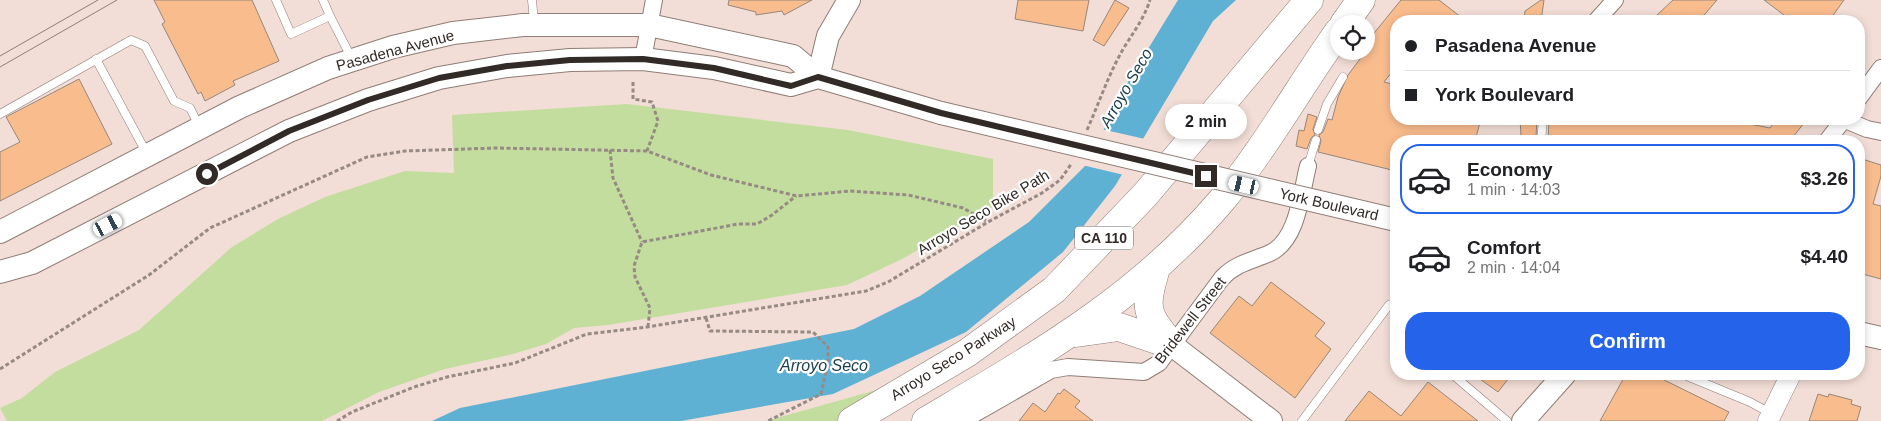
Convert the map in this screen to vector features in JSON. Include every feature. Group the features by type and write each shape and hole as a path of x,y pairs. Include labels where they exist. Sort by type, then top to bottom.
{"highway":[{"name":"Arroyo Seco Parkway","path":"852,421 967,353 1054,290 1145,195 1309,0"},
{"path":"1350,15 1361,0"},
{"path":"926,421 1070,334 1117,301 1156,268 1216,206 1255,157 1330,44"},
{"path":"1156,268 1148,296 1148,313 1172,345"},
{"path":"1070,334 1119,327 1172,345"}],"main road":[{"path":"0,284 32,263 289,131 368,100 439,78 507,66 570,60 643,59 714,68 791,86 818,77 828,36 850,0"},
{"name":"Pasadena Avenue","path":"0,232 240,107 328,68 394,47 453,33 534,24 649,25 793,56 818,77 941,113"},
{"name":"York Boulevard","path":"941,113 1390,219"},
{"path":"0,272 32,263"},
{"path":"1865,334 1881,338"},
{"path":"1172,345 1271,421"},
{"path":"1523,421 1560,380"}],"street":[{"path":"643,59 654,0"},
{"path":"1601,15 1615,0"},
{"path":"1865,90 1881,68"},
{"path":"1832,135 1839,125"},
{"path":"1857,125 1881,132"},
{"name":"Bridewell Street","path":"962,421 1052,370 1068,367 1144,372 1160,363 1232,268 1271,252 1284,244 1291,232 1308,166"},
{"path":"1770,418 1786,380"}],"lane":[{"path":"276,0 291,34 330,16"},
{"path":"323,0 353,60"},
{"path":"532,0 534,24"},
{"path":"0,114 127,40 143,43 174,101 190,108 200,128"},
{"path":"96,59 148,155"},
{"path":"1318,130 1327,104 1343,77"},
{"path":"1308,166 1316,140"},
{"path":"1302,421 1389,305"},
{"path":"1459,380 1507,421"},
{"path":"1697,380 1750,402 1770,418"}],"path":[{"path":"1086,131 1108,79 1122,51 1145,14 1150,0"},
{"path":"633,82 633,98 652,102 658,121 647,151"},
{"path":"0,369 149,275 210,228 367,157 405,151 497,148 647,151 711,175 797,196 850,191 908,195 964,208 988,222"},
{"path":"610,150 613,178 642,242 634,266 635,277 650,308 648,327"},
{"name":"Arroyo Seco Bike Path","path":"337,421 352,412 414,387 447,377 514,362 549,351 576,337 706,318 866,291 888,282 988,222 1042,193 1060,180 1075,157"},
{"path":"642,242 738,224 757,224 797,196"},
{"path":"706,318 710,331 813,332 828,346 828,362 821,394 768,421"}],"green space":[{"path":"627,104 848,130 993,159 993,207 902,259 847,285 608,325 574,328 546,344 513,354 445,369 379,392 322,421 7,421 0,408 22,398 55,372 139,330 232,247 278,219 325,197 405,171 454,173 452,115"},
{"path":"898,384 836,421 766,421"}],"water":[{"name":"Arroyo Seco","path":"1178,0 1236,0 1213,21 1115,186 1063,252 966,332 833,394 681,421 432,421 460,408 854,329 920,296 1029,222 1085,166 1129,80"}],"pier":[{"path":"1101,129 1145,139 1124,175 1082,165"}],"building":[{"path":"154,0 252,0 279,61 233,81 235,85 205,101 201,92 198,94 162,24 165,22"},
{"path":"729,0 812,0 784,15 782,11 756,15 756,12 728,5"},
{"path":"1018,0 1089,0 1083,31 1015,19"},
{"path":"1115,0 1129,8 1104,46 1093,40"},
{"path":"1401,0 1439,0 1458,15 1390,15 1390,74 1384,82 1390,84 1390,125 1479,125 1477,135 1390,135 1390,170 1318,152 1321,141 1319,135 1323,132 1328,119 1332,120 1338,97 1348,75 1359,60 1375,60 1375,32"},
{"path":"1541,0 1544,0 1542,15 1525,15 1525,11"},
{"path":"1673,0 1717,0 1704,15 1657,15"},
{"path":"1764,0 1844,0 1833,15 1784,15"},
{"path":"79,79 112,144 0,201 0,152 20,142 6,117"},
{"path":"1308,114 1317,117 1313,129 1315,135 1311,138 1307,149 1296,146 1299,130 1304,131"},
{"path":"1520,125 1537,125 1536,135 1521,135"},
{"path":"1549,125 1755,125 1770,128 1772,125 1802,125 1795,135 1548,135"},
{"path":"1865,160 1881,165 1881,176 1873,204 1881,206 1881,279 1865,275"},
{"path":"1271,282 1325,323 1315,336 1331,349 1295,398 1210,333 1239,296 1252,306"},
{"path":"1481,380 1507,380 1498,392"},
{"path":"1623,380 1664,380 1729,412 1724,421 1600,421"},
{"path":"1428,382 1478,421 1345,421 1369,391 1401,416"},
{"path":"1064,389 1080,401 1075,407 1093,421 1019,421 1033,403 1045,412 1058,393 1060,394"},
{"path":"1818,394 1828,397 1829,394 1852,400 1851,404 1861,407 1857,421 1809,421"}],"tram line":[{"path":"0,56 98,0"},
{"path":"0,67 117,0"}],"route":[{"path":"207,174 289,131 368,100 439,78 507,66 570,60 643,59 714,68 791,86 798,82 818,77 941,113 1206,176"}]}
